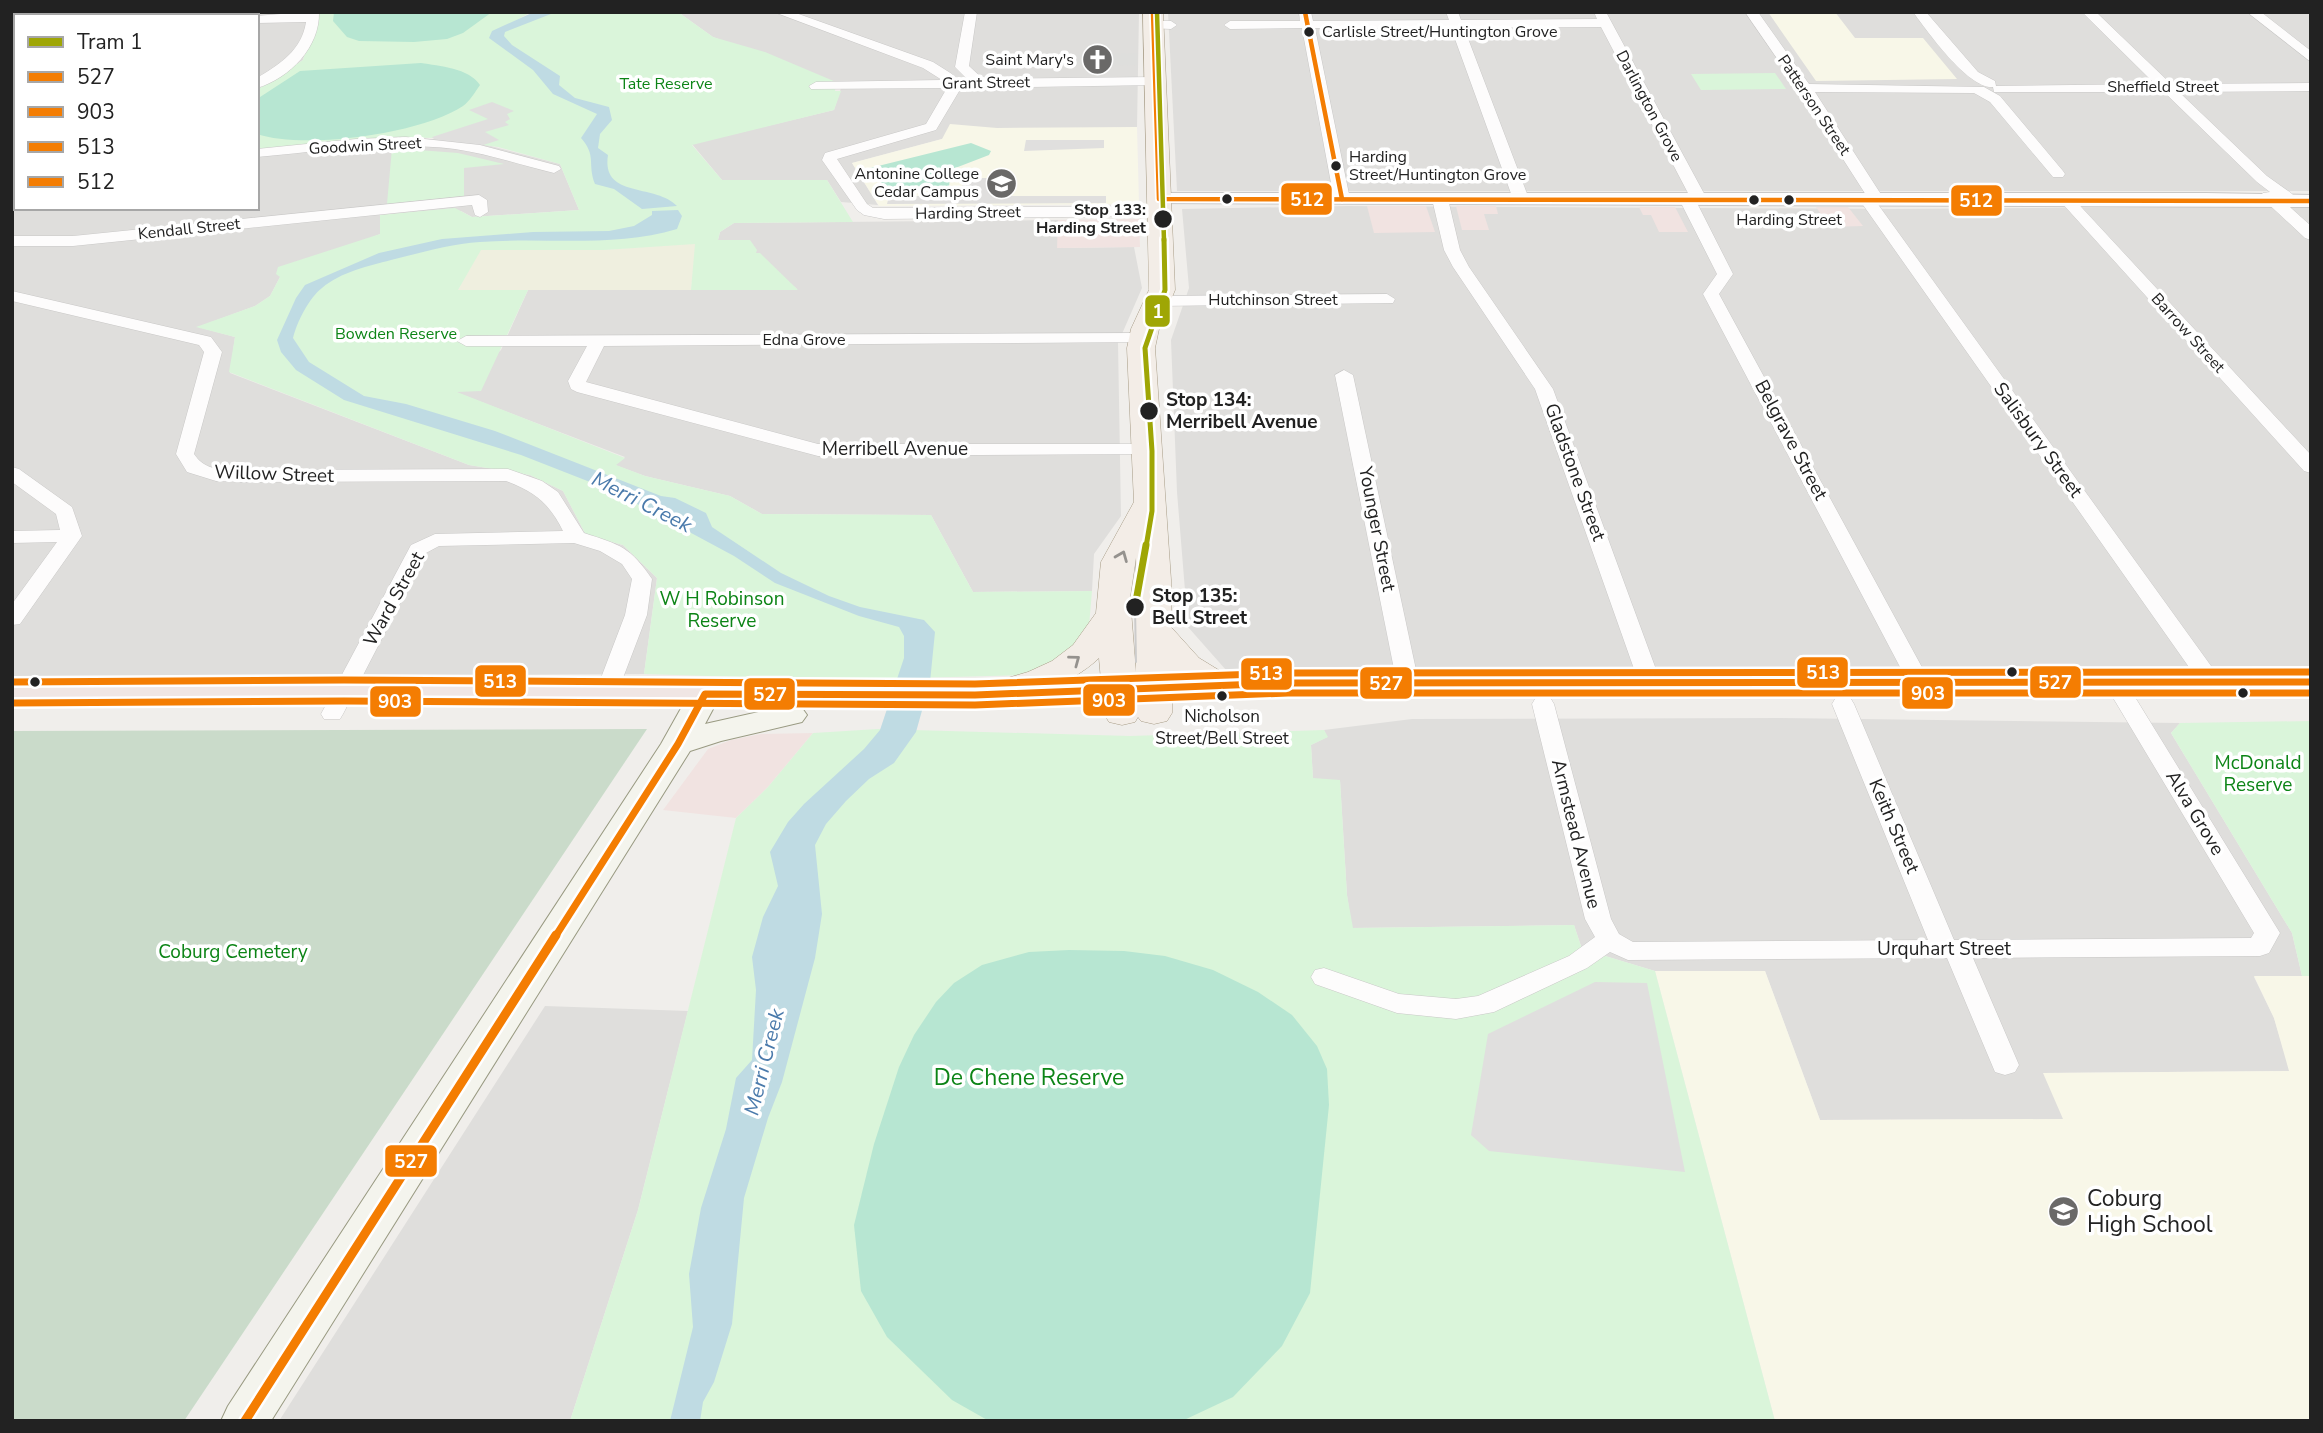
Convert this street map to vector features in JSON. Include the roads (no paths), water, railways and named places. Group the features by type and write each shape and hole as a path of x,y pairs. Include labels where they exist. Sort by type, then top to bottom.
{"highway":[{"path":"1138,701 1217,685 1291,696 1408,684 1919,682 2311,705"},
{"path":"12,716 607,691 692,717 872,705 1291,696 1543,704 1843,704 2122,693 2211,682 2311,682"},
{"path":"12,693 338,702 692,717 790,715 872,705"}],"main road":[{"path":"1138,701 1155,630 1147,504 1142,338 1162,290 1156,81 1159,21"},
{"path":"1138,701 1115,613 1119,561 1141,522 1147,504"},
{"path":"981,702 1069,666 1089,648 1115,613"},
{"path":"1155,630 1186,666 1217,685"},
{"path":"245,1421 692,717"}],"street":[{"path":"780,12 928,65 953,84 953,92 930,127 830,156 829,160 862,207"},
{"path":"971,12 962,67 979,83"},
{"name":"Patterson Street","path":"1751,12 1805,88 1871,199"},
{"path":"1919,12 2058,174"},
{"path":"2088,12 2311,234"},
{"path":"2253,12 2311,58"},
{"path":"259,19 313,15 313,32 293,62 259,83"},
{"path":"1230,24 1306,18 1603,18"},
{"path":"1306,18 1342,199"},
{"path":"1454,18 1521,199"},
{"name":"Darlington Grove","path":"1603,18 1693,199"},
{"name":"Grant Street","path":"816,86 1156,81"},
{"name":"Sheffield Street","path":"1805,88 2311,87"},
{"name":"Goodwin Street","path":"259,153 370,143 425,142 480,150 554,169"},
{"name":"Harding Street","path":"862,207 884,214 1342,199 2206,199 2273,194 2311,199"},
{"name":"Gladstone Street","path":"1440,199 1457,258 1544,389 1650,683"},
{"name":"Belgrave Street","path":"1693,199 1725,274 1712,294 1919,682"},
{"name":"Salisbury Street","path":"1871,199 2211,682"},
{"name":"Barrow Street","path":"2066,199 2311,467"},
{"name":"Kendall Street","path":"12,242 73,241 479,200 480,212"},
{"name":"Willow Street","path":"12,296 205,341 213,352 185,454 194,468 216,475 234,476 508,475 533,484 557,499 576,537"},
{"name":"Hutchinson Street","path":"1159,301 1387,299"},
{"name":"Edna Grove","path":"466,341 1142,338"},
{"name":"Merribell Avenue","path":"598,341 577,381 577,385 583,388 818,450 1146,448"},
{"name":"Younger Street","path":"1345,375 1408,684"},
{"path":"12,473 65,511 72,536"},
{"path":"12,537 72,536"},
{"path":"12,619 72,536"},
{"name":"Ward Street","path":"338,702 418,549 435,540 576,537 607,547 629,560 642,579 636,615 607,691"},
{"name":"Alva Grove","path":"2122,693 2267,933 2260,947"},
{"name":"Armstead Avenue","path":"1543,704 1598,919 1619,946"},
{"name":"Keith Street","path":"1843,704 1950,949 2005,1065"},
{"path":"1324,977 1397,1003 1457,1009 1484,1005 1619,946"},
{"name":"Urquhart Street","path":"1619,946 1950,949 2260,947"}],"water":[{"path":"534,12 556,12 505,32 504,36 512,45 560,76 559,85 575,98 609,107 612,120 600,134 598,148 608,155 608,169 613,178 621,184 667,199 677,206 642,209 614,189 595,184 589,150 581,138 597,114 553,94 533,70 489,38 492,31"},
{"name":"Merri Creek","path":"678,210 682,216 677,229 653,235 604,240 469,243 355,270 329,282 317,292 304,311 293,338 309,362 364,396 406,404 495,431 661,496 675,498 706,513 712,527 781,573 829,596 860,607 924,620 935,632 930,682 916,732 894,763 869,779 846,801 826,824 815,845 822,914 815,958 782,1082 744,1198 732,1324 714,1382 703,1402 700,1421 670,1421 693,1327 689,1274 701,1208 726,1129 736,1078 752,1060 756,990 752,957 763,917 778,886 770,852 788,822 804,804 864,749 880,730 904,658 904,636 899,627 859,616 775,583 734,556 613,491 521,455 344,400 296,370 281,352 277,340 296,298 305,285 379,253 442,239 533,232 609,231 634,226 652,215 652,211"}],"tram line":[{"name":"1","path":"1135,607 1152,511 1152,451 1145,348 1165,290 1157,12"},
{"path":"1135,607 1136,662"}],"place":[{"name":"Carlisle Street/Huntington Grove","path":"1309,32"},
{"name":"Saint Mary's","path":"1097,60"},
{"name":"Harding Street/Huntington Grove","path":"1336,166"},
{"name":"Antonine College Cedar Campus","path":"1002,183"},
{"name":"Harding Street","path":"1789,200"},
{"name":"Stop 133: Harding Street","path":"1163,219"},
{"name":"Stop 134: Merribell Avenue","path":"1149,411"},
{"name":"Stop 135: Bell Street","path":"1135,607"},
{"name":"Nicholson Street/Bell Street","path":"1222,696"},
{"name":"Coburg High School","path":"2064,1211"}],"park label":[{"name":"Tate Reserve","path":"666,84"},
{"name":"Bowden Reserve","path":"396,334"},
{"name":"W H Robinson Reserve","path":"722,610"},
{"name":"McDonald Reserve","path":"2258,774"},
{"name":"Coburg Cemetery","path":"233,952"},
{"name":"De Chene Reserve","path":"1029,1077"}]}
